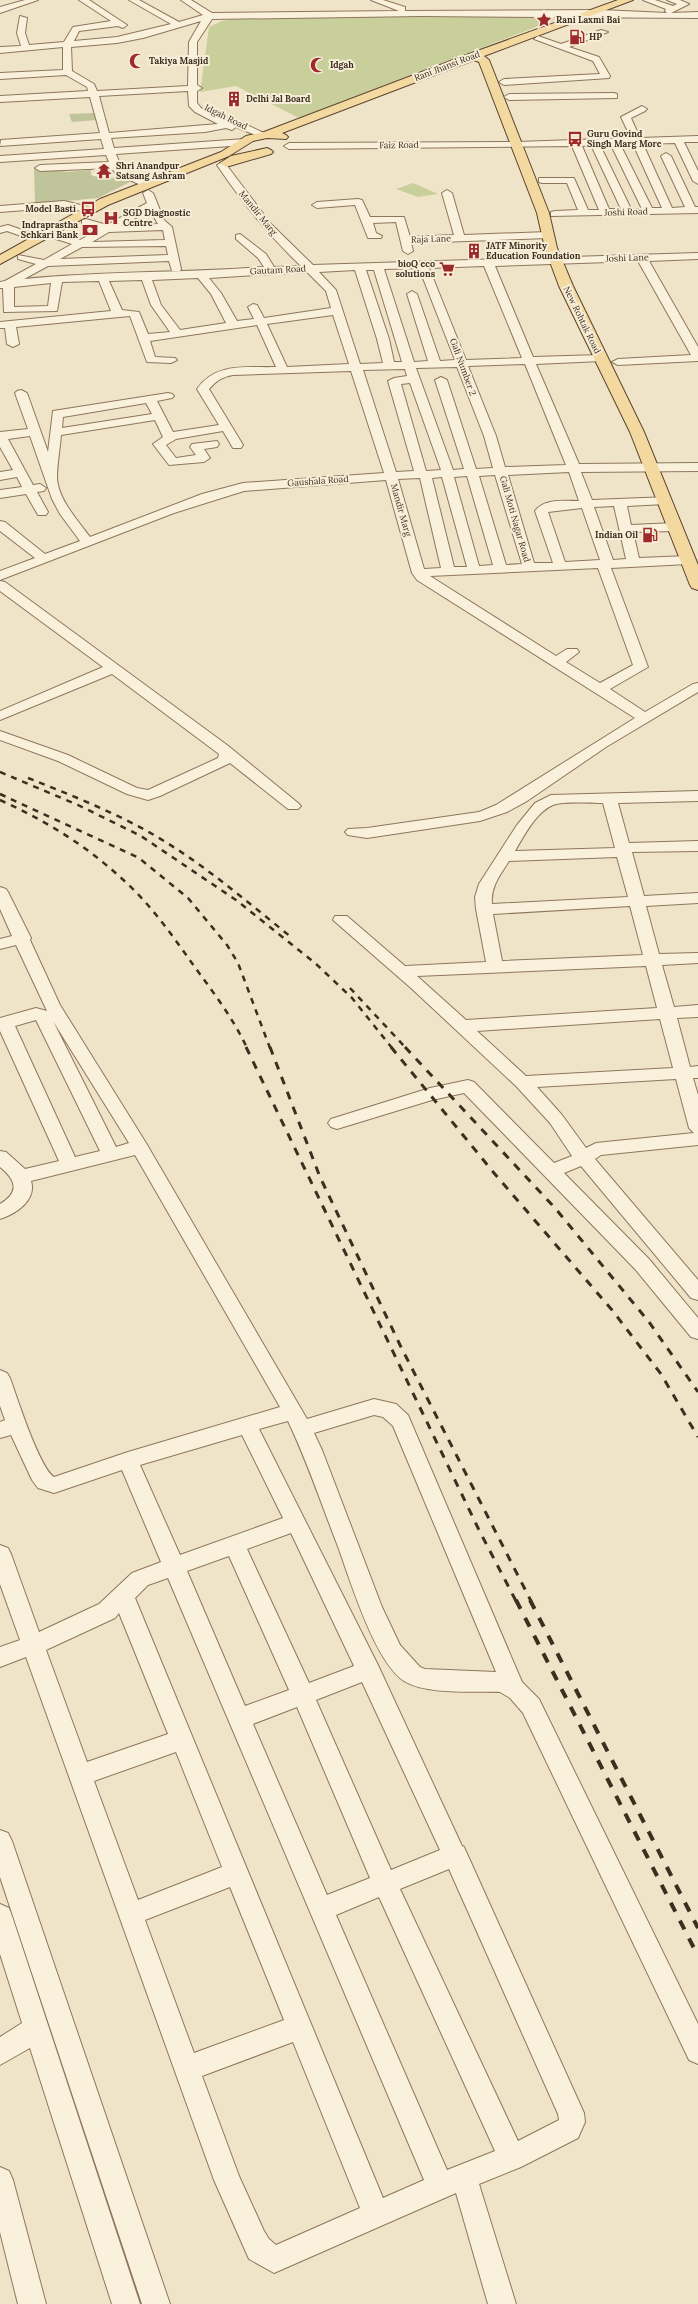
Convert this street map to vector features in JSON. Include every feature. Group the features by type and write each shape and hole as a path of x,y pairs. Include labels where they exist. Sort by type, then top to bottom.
{"main road":[{"name":"Rani Jhansi Road","path":"0,273 57,236 147,189 225,154 257,137 538,39 628,0"},
{"name":"Rani Jhansi Road","path":"0,260 89,210 147,189 222,165 236,158 279,151 289,143 296,132 310,126 597,13 644,2"},
{"name":"New Rohtak Road","path":"483,57 499,69 511,102 519,143 542,180 562,235"},
{"name":"New Rohtak Road","path":"483,57 519,143 543,213 556,260 566,286 661,456 673,493 675,526 698,585"},
{"path":"266,152 249,149 245,146 257,137 279,136 289,143"},
{"path":"0,270 25,256"},
{"name":"New Rohtak Road","path":"601,327 608,363 652,469 673,493"}],"street":[{"path":"0,10 34,0"},
{"path":"83,0 137,36"},
{"path":"98,0 118,11 105,15"},
{"path":"133,0 178,26"},
{"path":"185,0 209,20"},
{"path":"375,0 421,13"},
{"path":"671,0 698,8"},
{"path":"582,2 597,13"},
{"path":"644,2 661,14"},
{"path":"644,2 674,9"},
{"path":"661,14 685,4"},
{"path":"0,50 67,46 137,36 195,21 249,16 597,13"},
{"path":"183,14 195,21"},
{"path":"405,14 698,14"},
{"path":"23,18 21,33 26,48"},
{"name":"Idgah Road","path":"209,20 197,47 194,88 197,98 204,107 257,137"},
{"path":"68,72 67,46 76,29 119,23"},
{"path":"563,46 604,32"},
{"path":"504,82 600,78 606,76 596,59 563,46 538,39"},
{"path":"570,68 602,68"},
{"path":"0,76 68,72 89,84 94,94 104,133 115,165 122,175 147,189 168,240"},
{"path":"0,99 194,88"},
{"path":"511,102 615,99"},
{"path":"642,109 626,117 668,211"},
{"path":"1,160 1,137 205,129 233,124"},
{"path":"1,160 110,152 164,145 257,137"},
{"path":"519,143 698,138"},
{"name":"Faiz Road","path":"289,143 576,143 698,138"},
{"path":"678,140 698,181"},
{"path":"594,142 627,212"},
{"path":"614,142 648,211"},
{"path":"576,143 605,212"},
{"path":"666,156 695,210"},
{"path":"1,160 16,166 38,168 115,165"},
{"name":"Mandir Marg","path":"222,165 274,234 311,268 331,290 391,476 419,573"},
{"path":"542,180 571,180 584,214"},
{"path":"447,193 460,238"},
{"path":"317,205 358,202 367,220 372,236 377,236"},
{"path":"0,209 64,204 89,210"},
{"name":"Joshi Road","path":"555,214 695,210"},
{"path":"87,255 109,229 136,214 168,240"},
{"name":"Raja Lane","path":"367,220 400,220 403,238 406,240 548,235"},
{"path":"86,222 109,229 168,240"},
{"path":"123,222 168,240"},
{"path":"0,230 8,228 38,239"},
{"path":"57,236 87,255"},
{"path":"240,237 262,256 271,270"},
{"path":"25,256 45,262 168,240"},
{"path":"30,271 87,255 168,240"},
{"path":"57,279 55,308 48,310 8,310 4,284 61,254 87,255 168,240"},
{"name":"Gautam Road","path":"4,284 57,279 87,255 103,278 146,277 168,240 201,275 311,268 556,260"},
{"name":"Gali Number 2","path":"406,240 461,363 490,436 501,471"},
{"name":"Joshi Lane","path":"556,260 698,256"},
{"path":"237,445 203,389 205,384 217,376 227,372 529,361 608,363 698,358 642,258"},
{"path":"488,262 574,468 596,528 606,564 641,667 600,689"},
{"path":"359,266 383,339 390,366"},
{"path":"378,266 410,365 448,473 474,570"},
{"path":"201,275 216,293 233,325"},
{"path":"146,277 156,305 177,334"},
{"path":"103,278 118,314"},
{"path":"412,294 435,364"},
{"path":"253,307 259,322 277,354 282,369"},
{"path":"143,338 337,311"},
{"path":"13,344 5,325 134,313 152,361 172,360"},
{"path":"592,370 608,363"},
{"path":"519,374 549,372"},
{"path":"466,376 481,375"},
{"path":"415,379 394,381 423,474 448,571"},
{"path":"441,380 490,529 500,568"},
{"path":"21,393 40,450 63,510 88,543"},
{"path":"52,483 57,414 168,396"},
{"path":"150,399 169,436"},
{"path":"70,412 80,428"},
{"path":"56,432 160,416"},
{"path":"124,422 132,434"},
{"path":"213,444 196,447 204,458 173,462 159,444 170,438 169,436 226,427"},
{"path":"34,432 0,437 5,455 20,473 42,512"},
{"path":"5,455 40,450"},
{"name":"Gaushala Road","path":"0,576 170,510 230,490 262,484 423,474 574,468 652,469 661,456 698,467"},
{"name":"Gali Moti Nagar Road","path":"501,471 529,567"},
{"path":"0,476 20,473"},
{"path":"0,494 29,490 52,483"},
{"path":"560,565 542,511 546,507 620,503 673,493"},
{"path":"620,503 629,528 633,563"},
{"path":"0,526 44,559"},
{"path":"596,528 675,526"},
{"path":"419,573 688,560"},
{"path":"419,573 432,585 645,718"},
{"path":"0,585 222,748 293,806"},
{"path":"0,601 15,596"},
{"path":"556,662 572,652"},
{"path":"0,716 113,668"},
{"path":"353,832 367,833 480,816 496,812 536,790 610,737 645,718 688,691 698,687"},
{"path":"0,735 38,747 132,791 148,795 219,764 225,760 227,753"},
{"path":"495,967 484,910 485,890 522,828 544,803 551,800 609,797 698,796"},
{"path":"609,797 667,1013 691,1072 698,1128"},
{"path":"506,856 698,846"},
{"path":"0,892 23,938 52,1005 140,1147 297,1420 371,1607 392,1652 400,1664 412,1674 424,1679 501,1682 513,1686"},
{"path":"484,910 698,898"},
{"path":"341,920 402,971 522,1082 556,1119 585,1158 694,1283"},
{"path":"0,944 23,938"},
{"path":"402,971 698,958"},
{"path":"463,1026 698,1012"},
{"path":"70,1164 3,1023 36,1014 42,1015 110,1153"},
{"path":"522,1082 691,1072"},
{"path":"337,1123 430,1094 468,1086 642,1264 698,1332"},
{"path":"551,1171 585,1158 596,1149 698,1139"},
{"path":"20,1177 110,1153 140,1147"},
{"path":"0,1157 20,1177 23,1185 21,1196 13,1206 0,1212"},
{"path":"0,1378 9,1428 45,1482 54,1485 128,1460 247,1425 297,1420 374,1407 389,1410 401,1421 513,1686 531,1706 698,2051"},
{"path":"0,1554 230,2187 254,2241 267,2256 274,2259 280,2257 376,2214 512,2158 562,2133 569,2129 572,2122 571,2113 456,1855 369,1670 247,1425"},
{"path":"128,1460 321,1909 452,2182 502,2304"},
{"path":"0,1657 33,1645 106,1611 140,1579 296,1522"},
{"path":"235,1545 303,1695 384,1882 512,2158"},
{"path":"123,1595 376,2214"},
{"path":"239,1719 369,1670"},
{"path":"80,1775 182,1739"},
{"path":"0,1841 156,2304"},
{"path":"321,1909 384,1882 456,1855"},
{"path":"131,1914 237,1873"},
{"path":"2,1934 36,2029 126,2304"},
{"path":"186,2069 300,2027"},
{"path":"0,2052 36,2029"},
{"path":"0,2180 32,2304"}],"green space":[{"path":"252,16 550,17 554,20 299,118 236,86 200,92 209,27 222,21"},
{"path":"95,113 97,120 72,122 69,114"},
{"path":"34,168 68,172 91,170 91,175 96,177 134,180 98,198 35,204"},
{"path":"413,183 438,194 418,197 396,189"}],"railway":[{"path":"0,772 78,805 141,836 236,900 315,963 352,998 392,1048"},
{"path":"28,778 118,816 166,842 221,881 291,937"},
{"path":"0,794 139,858 188,898 227,945 238,963 270,1048"},
{"path":"0,800 48,824 78,843 106,865 141,897 160,919 208,986 229,1016 247,1048"},
{"path":"350,988 406,1048"},
{"path":"246,1047 479,1530 516,1601"},
{"path":"270,1047 320,1177 400,1345 531,1601"},
{"path":"391,1047 494,1173 612,1310 661,1374 698,1437"},
{"path":"405,1047 555,1208 649,1322 698,1392"},
{"path":"516,1600 698,1956"},
{"path":"530,1600 698,1928"}],"place":[{"name":"Rani Laxmi Bai","path":"544,20"},
{"name":"HP","path":"577,37"},
{"name":"Takiya Masjid","path":"137,61"},
{"name":"Idgah","path":"318,65"},
{"name":"Delhi Jal Board","path":"234,99"},
{"name":"Guru Govind Singh Marg More","path":"575,139"},
{"name":"Shri Anandpur Satsang Ashram","path":"104,171"},
{"name":"Model Basti","path":"88,209"},
{"name":"SGD Diagnostic Centre","path":"111,218"},
{"name":"Indraprastha Sehkari Bank","path":"90,230"},
{"name":"JATF Minority Education Foundation","path":"474,251"},
{"name":"bioQ eco solutions","path":"447,269"},
{"name":"Indian Oil","path":"650,535"}]}
